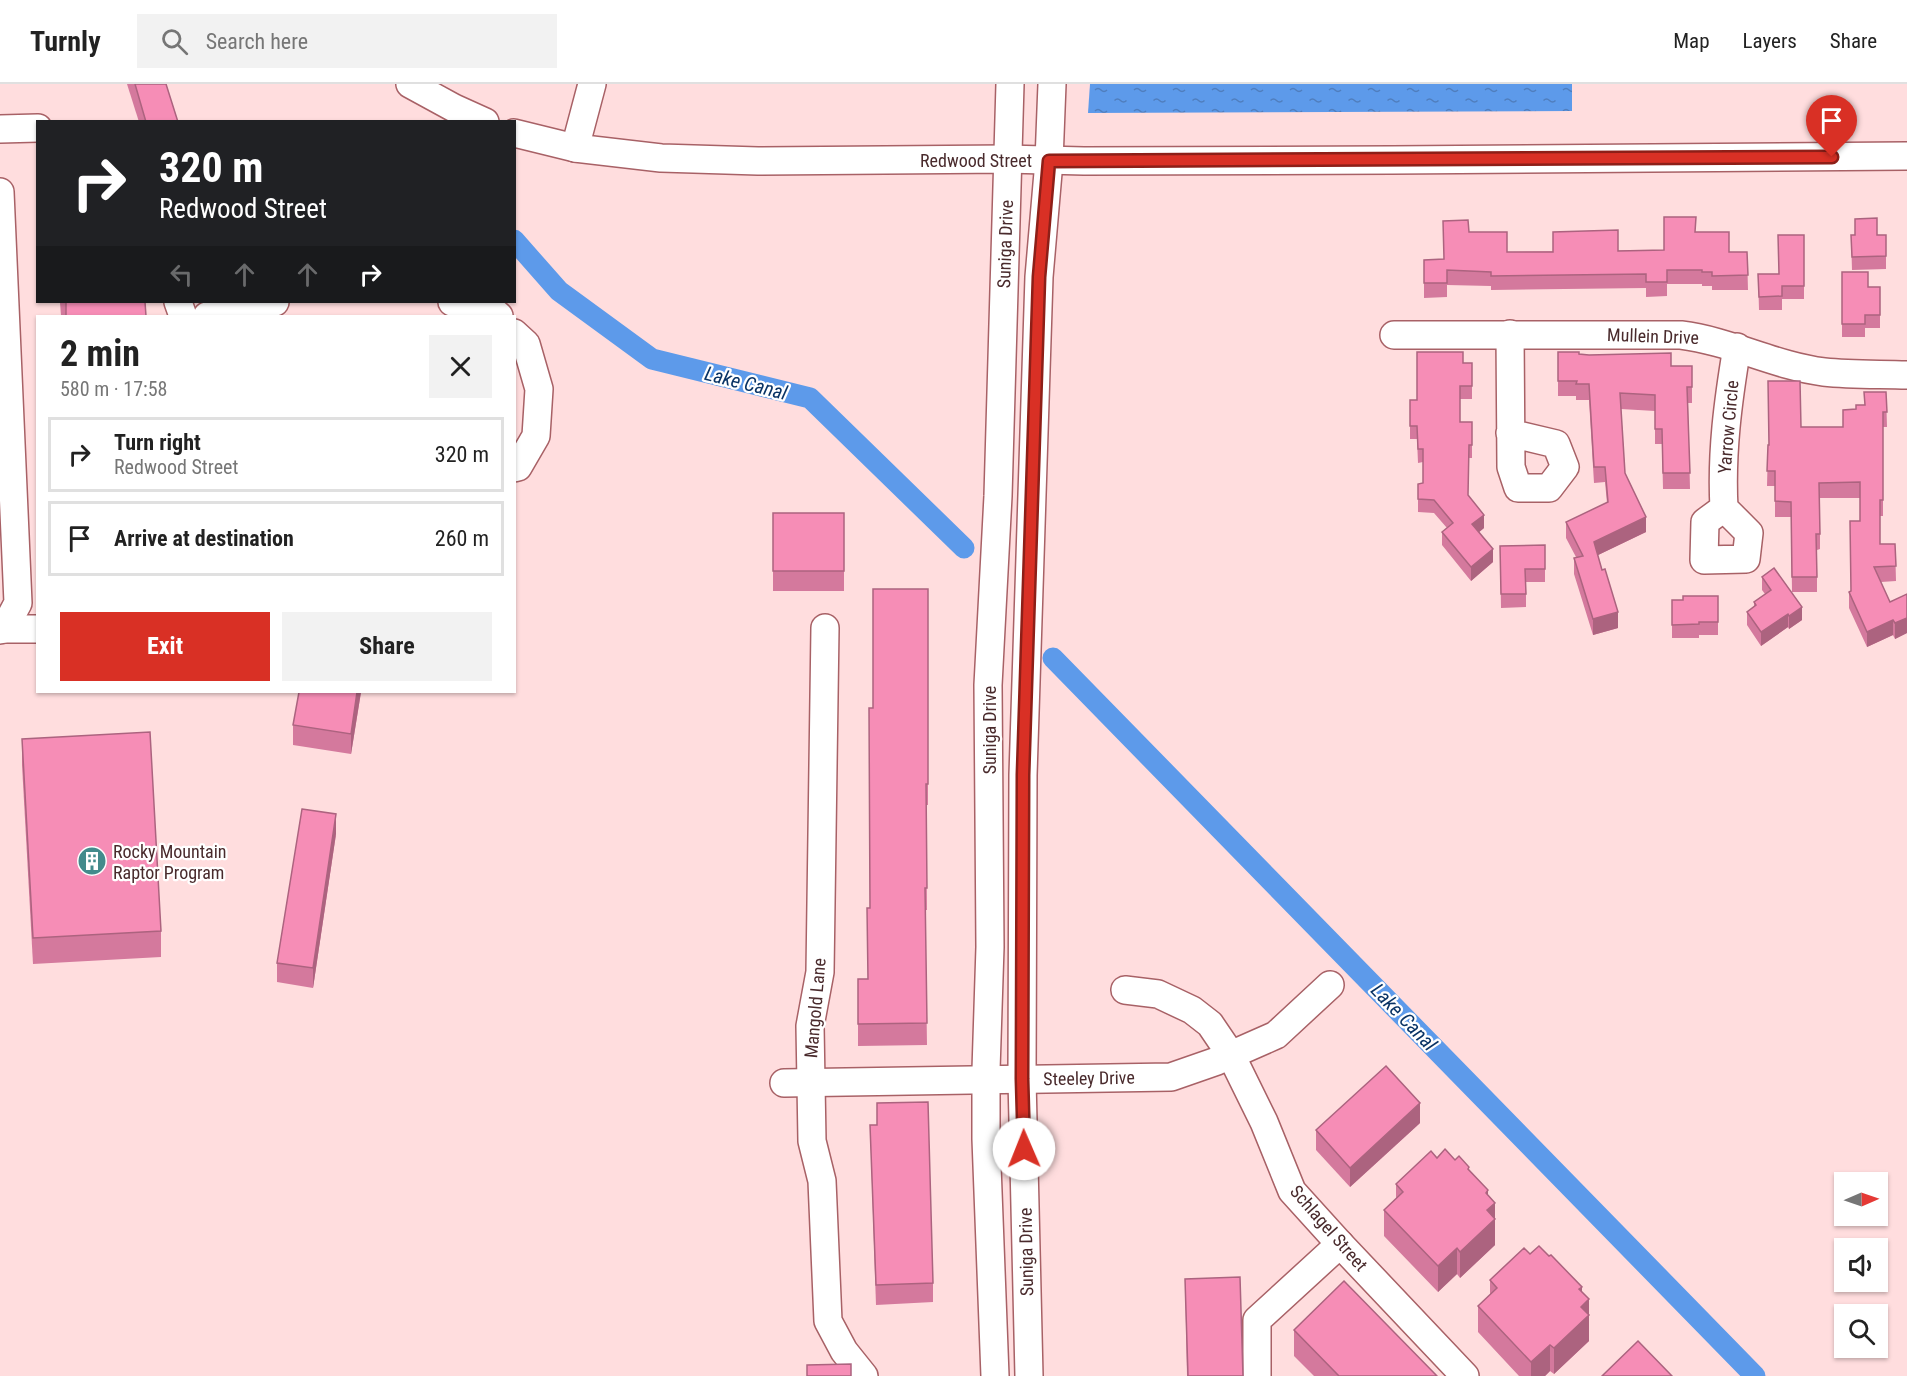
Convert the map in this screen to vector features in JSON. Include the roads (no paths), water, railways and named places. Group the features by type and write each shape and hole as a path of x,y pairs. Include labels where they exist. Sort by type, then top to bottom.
{"street":[{"path":"410,84 481,120"},
{"path":"575,148 592,84"},
{"name":"Suniga Drive","path":"995,1376 986,1139 990,947 988,685 998,496 1010,84"},
{"name":"Suniga Drive","path":"1029,1376 1022,1079 1024,752 1039,277 1053,84"},
{"path":"0,129 36,128"},
{"name":"Redwood Street","path":"516,133 575,148 661,158 758,161 1907,156"},
{"path":"0,192 18,603 2,630"},
{"path":"212,315 270,303"},
{"path":"458,303 490,308 498,315"},
{"path":"1510,334 1510,434"},
{"path":"516,335 526,344 539,388 536,436 516,468"},
{"name":"Mullein Drive","path":"1394,335 1681,335 1705,338 1823,372 1907,375"},
{"name":"Yarrow Circle","path":"1724,507 1722,477 1725,420 1737,347"},
{"path":"2,630 36,628"},
{"name":"Mangold Lane","path":"825,628 820,972 798,1082 822,1181 828,1321 844,1351 864,1376"},
{"name":"Steeley Drive","path":"798,1082 1171,1077 1231,1055 1276,1035 1330,985"},
{"name":"Schlagel Street","path":"1125,990 1158,994 1192,1010 1210,1024 1231,1055 1264,1122 1292,1191 1465,1376"},
{"path":"1275,1376 1256,1366 1257,1320 1340,1244"}],"water":[{"path":"1090,84 1572,84 1572,111 1088,113"}],"waterway":[{"name":"Lake Canal","path":"516,242 559,291 652,359 810,398 964,548"},
{"name":"Lake Canal","path":"1053,658 1755,1376"}],"place":[{"name":"Rocky Mountain Raptor Program","path":"92,861"}]}
